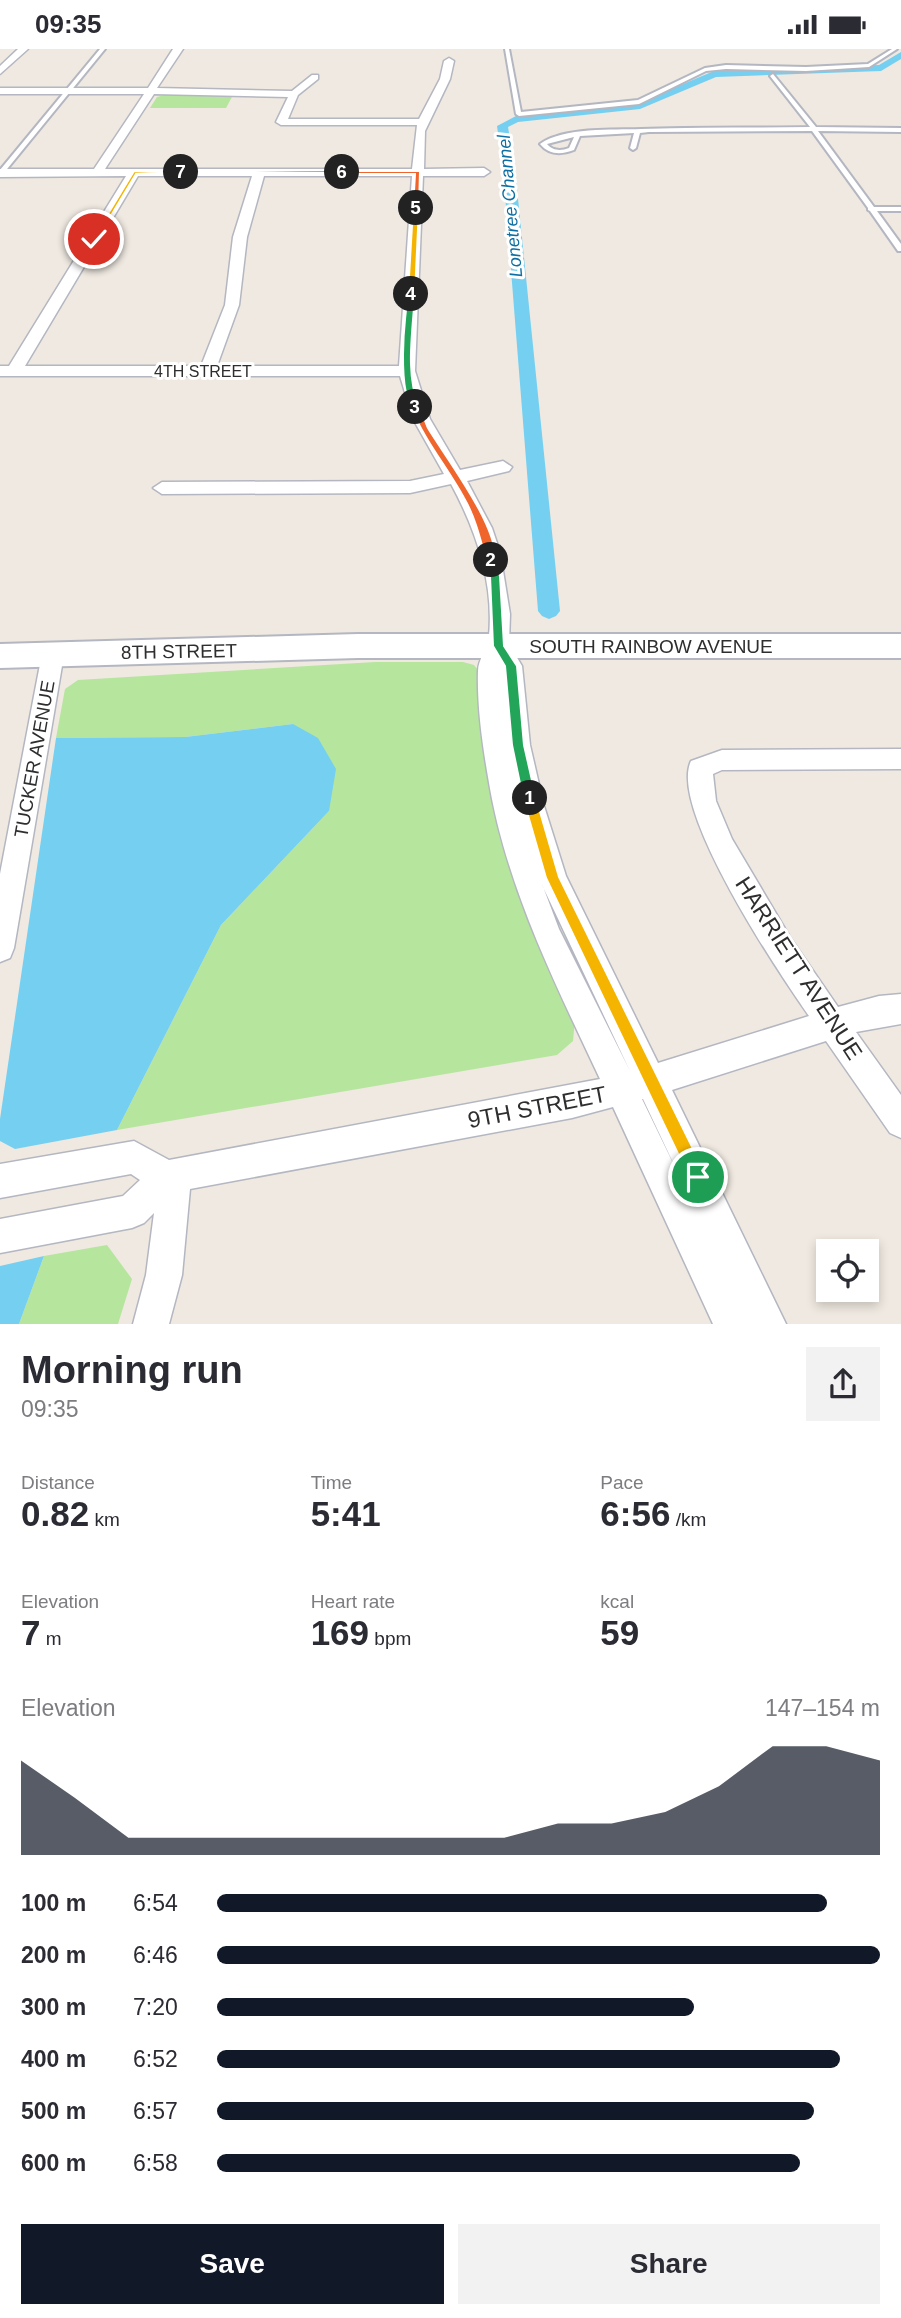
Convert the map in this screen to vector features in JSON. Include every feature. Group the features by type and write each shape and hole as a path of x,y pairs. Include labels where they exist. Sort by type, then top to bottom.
{"street":[{"path":"0,71 23,49"},
{"path":"97,173 178,49"},
{"path":"449,61 446,79 422,122 407,371 410,395 423,425 469,498 489,549 495,576 499,646 489,666 492,725 514,839 547,934 637,1085 768,1324"},
{"path":"315,77 294,94 281,122 422,122"},
{"path":"0,91 294,94"},
{"path":"208,370 232,305 240,237 259,172"},
{"path":"2,175 484,172"},
{"path":"7,371 134,173"},
{"name":"4TH STREET","path":"7,371 407,371"},
{"path":"162,488 391,488 456,478 503,467"},
{"name":"SOUTH RAINBOW AVENUE","path":"358,646 901,646"},
{"name":"8TH STREET","path":"0,656 358,646"},
{"name":"TUCKER AVENUE","path":"0,948 53,654"},
{"name":"HARRIETT AVENUE","path":"901,759 722,760 700,768 701,791 715,827 750,899 901,1122"},
{"name":"9TH STREET","path":"171,1176 558,1105 637,1085 834,1023 878,1011 901,1009"},
{"path":"637,1085 733,1324"},
{"path":"0,1181 134,1157 171,1176"},
{"path":"0,1235 132,1211 171,1176"},
{"path":"151,1324 164,1275 171,1176"}],"lane":[{"path":"2,175 66,91 103,49"},
{"path":"508,49 519,114 639,102 705,70 726,67 806,69 869,65 895,49"},
{"path":"773,76 901,249"},
{"path":"578,137 572,149 566,152 550,151 543,144 548,140 578,137 644,131 901,130"},
{"path":"634,148 637,132 644,131"},
{"path":"870,209 901,209"}],"green space":[{"path":"233,95 226,108 150,108 157,97"},
{"path":"375,662 463,662 474,665 481,674 487,771 507,855 575,1019 573,1041 557,1055 117,1130 221,925 329,811 293,724 185,737 56,738 65,689 78,680"},
{"path":"107,1245 132,1279 118,1324 19,1324 44,1256"}],"water":[{"path":"293,724 318,738 336,769 329,811 221,925 117,1130 15,1149 0,1141 0,1119 56,738 185,737"},
{"path":"44,1256 19,1324 0,1324 0,1266"}],"waterway":[{"name":"Lonetree Channel","path":"549,611 509,169 502,126 516,119 640,106 714,74 881,68 901,55"}],"route":[{"path":"94,239 134,173 418,172 407,371 410,395 423,425 469,498 489,549 495,576 499,646 511,666 518,745 531,806 553,878 698,1177"}]}
